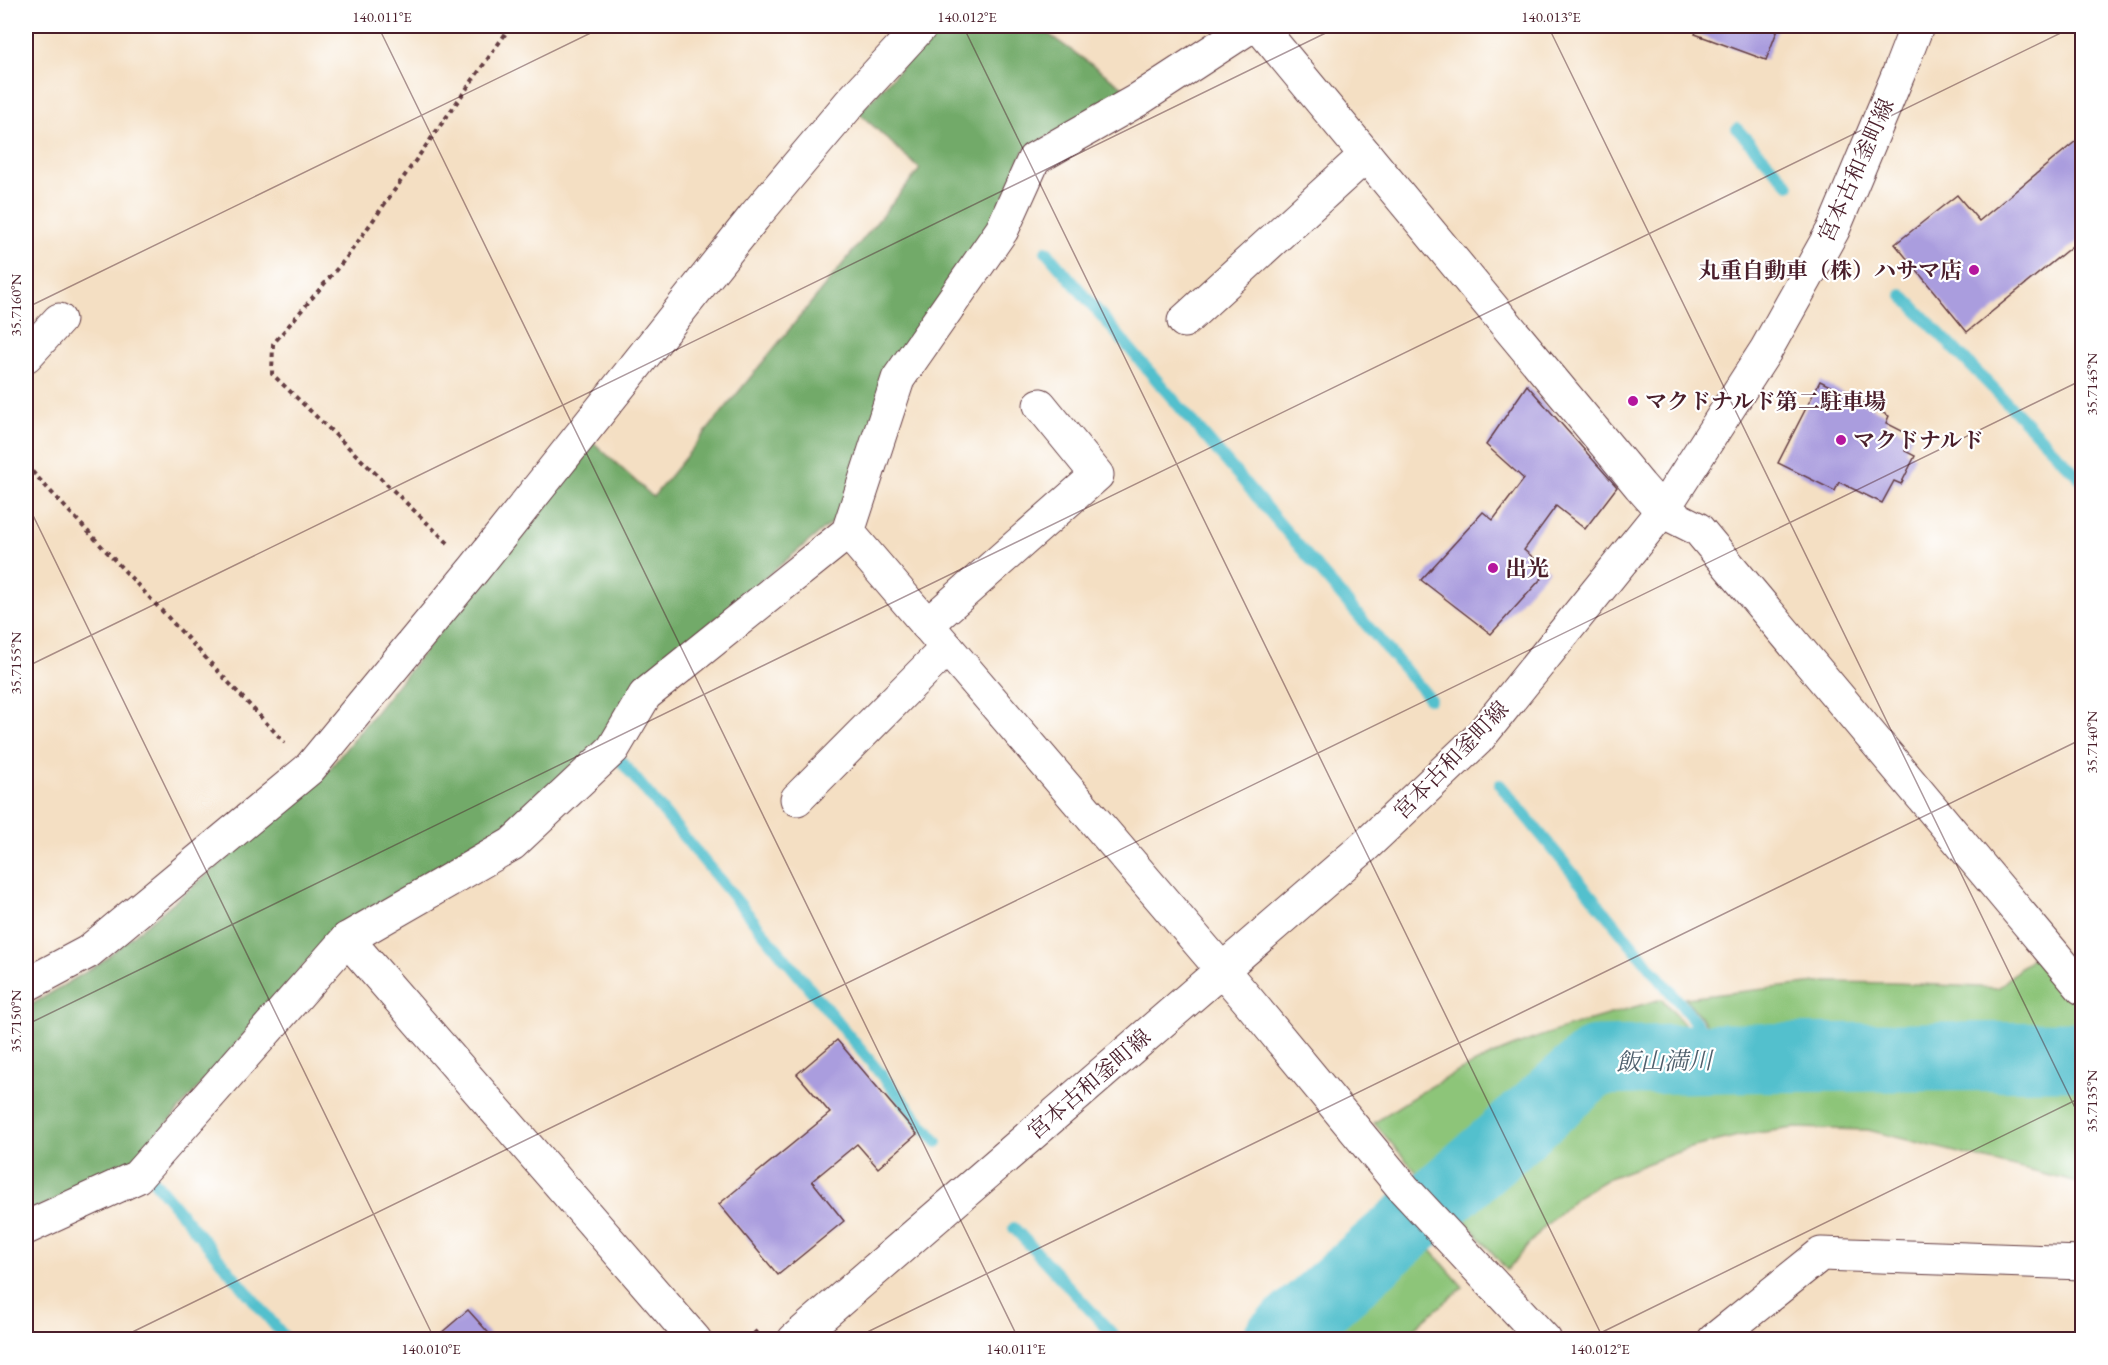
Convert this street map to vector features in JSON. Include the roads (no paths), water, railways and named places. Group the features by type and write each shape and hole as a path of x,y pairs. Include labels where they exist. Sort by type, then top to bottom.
{"street":[{"path":"26,985 88,952 309,769 475,568 754,217 850,103 921,26"},
{"path":"26,1228 137,1177 347,939 512,844 613,749 645,695 848,532 898,379 1002,230 1034,159 1136,101 1251,26"},
{"path":"1259,26 1662,511 1698,528 2082,988"},
{"name":"宮本古和釜町線","path":"794,1340 1364,847 1478,739 1662,511 1766,351 1833,230 1917,26"},
{"path":"1184,321 1366,155"},
{"path":"26,356 59,320"},
{"path":"797,799 937,636 1097,476 1040,405"},
{"path":"848,532 1221,970 1404,1190 1545,1340"},
{"path":"347,939 695,1340"},
{"path":"1714,1340 1821,1254 2082,1263"}],"waterway":[{"path":"1737,129 1789,185"},
{"path":"1046,251 1430,699"},
{"path":"1902,295 2082,480"},
{"path":"621,761 937,1142"},
{"path":"1500,785 1725,1058"},
{"name":"飯山満川","path":"1277,1340 1596,1061 2082,1056"},
{"path":"154,1181 287,1340"},
{"path":"1014,1228 1118,1340"}],"place":[{"name":"丸重自動車（株）ハサマ店","path":"1974,270"},
{"name":"マクドナルド第二駐車場","path":"1633,401"},
{"name":"マクドナルド","path":"1841,440"},
{"name":"出光","path":"1493,568"}]}
